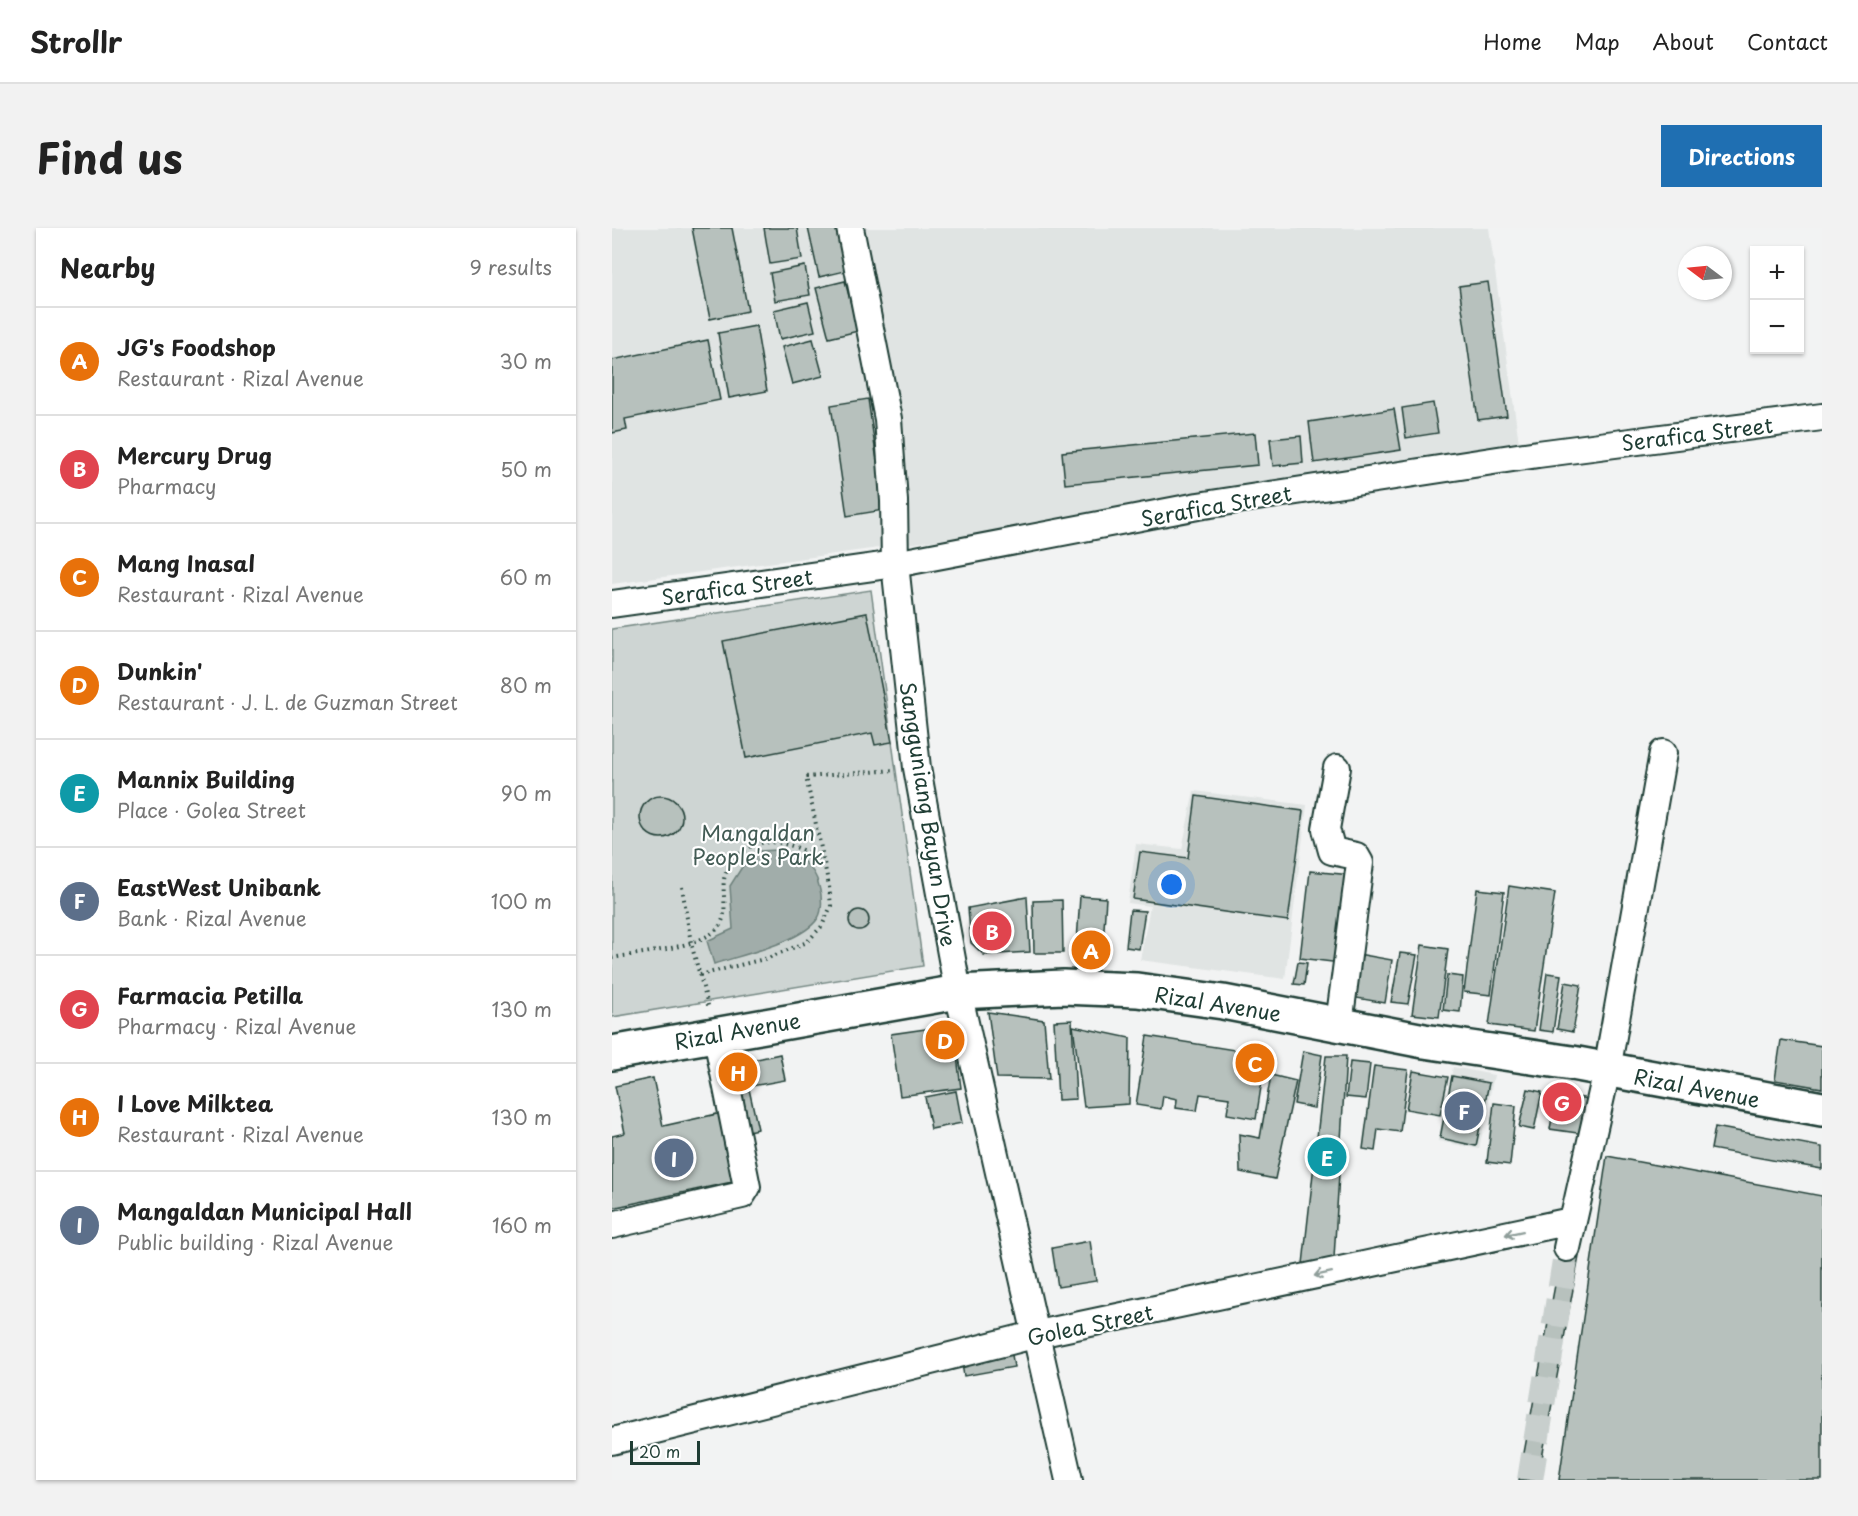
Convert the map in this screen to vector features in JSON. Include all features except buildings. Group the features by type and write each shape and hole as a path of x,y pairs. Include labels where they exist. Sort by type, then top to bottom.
{"highway":[{"name":"Rizal Avenue","path":"612,1053 958,992 1063,987 1137,990 1223,1002 1822,1109"}],"street":[{"name":"Sangguniang Bayan Drive","path":"850,228 888,419 894,501 895,564 917,768 958,992 1070,1480"},
{"name":"Serafica Street","path":"612,604 895,564 1198,506 1538,454 1822,417"},
{"path":"1567,1248 1571,1221 1607,1070 1663,753"},
{"path":"1337,768 1326,829 1332,851 1356,856 1360,863 1339,1024"},
{"path":"612,1225 742,1195 747,1187 716,1033"},
{"name":"Golea Street","path":"612,1441 1038,1334 1571,1221"}],"path":[{"path":"700,975 768,958 807,942 822,926 831,906 806,777 917,768"},
{"path":"612,958 691,943 716,931 722,922 724,877 730,865 748,846 767,842 782,843 798,847 822,860"},
{"path":"682,887 691,943 716,1033"}],"shaded area":[{"path":"612,228 1489,228 1519,443 952,538 612,584"},
{"path":"1194,791 1307,805 1285,979 1140,960 1150,906 1128,903 1136,844 1182,849"},
{"path":"777,850 804,862 817,878 821,898 821,911 818,918 799,934 786,941 714,964 707,941 733,929 730,886 742,867 759,851"},
{"path":"1453,1067 1494,1075 1479,1149 1438,1141"}],"green space":[{"name":"Mangaldan People's Park","path":"871,590 923,966 612,1017 612,629"}],"tunnel":[{"path":"1530,1480 1567,1248"}],"place":[{"name":"Mercury Drug","path":"992,931"},
{"name":"JG's Foodshop","path":"1091,950"},
{"name":"Dunkin'","path":"945,1040"},
{"name":"Mang Inasal","path":"1255,1063"},
{"name":"I Love Milktea","path":"738,1072"},
{"name":"Farmacia Petilla","path":"1562,1102"},
{"name":"EastWest Unibank","path":"1464,1111"},
{"name":"Mannix Building","path":"1327,1157"},
{"name":"Mangaldan Municipal Hall","path":"674,1158"}]}
